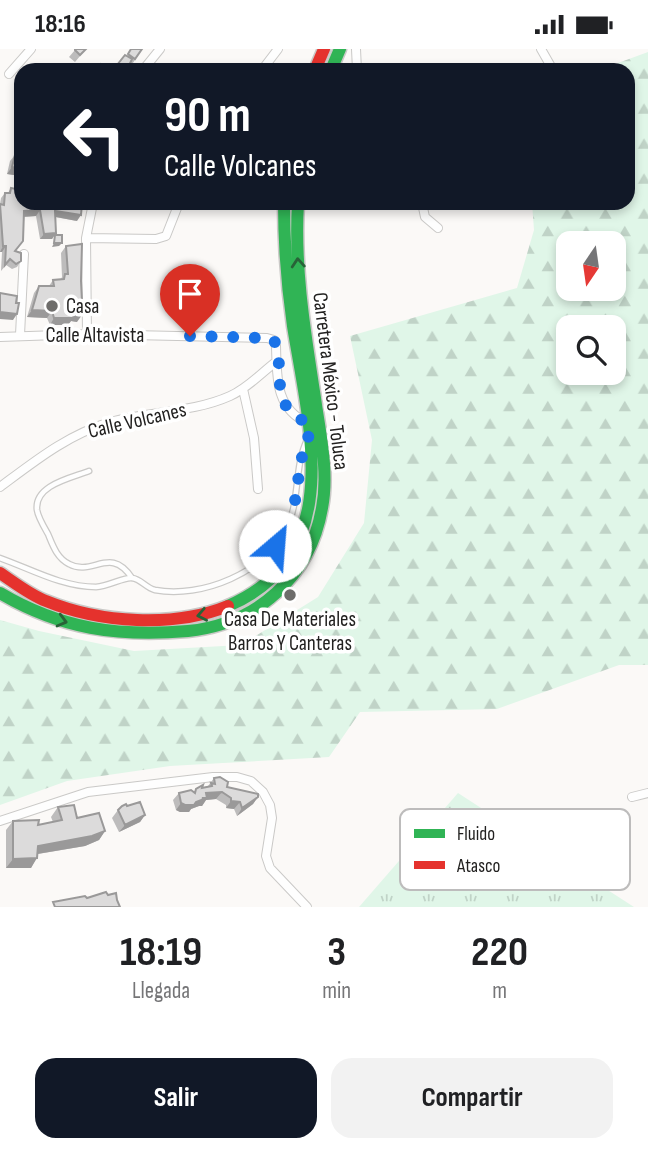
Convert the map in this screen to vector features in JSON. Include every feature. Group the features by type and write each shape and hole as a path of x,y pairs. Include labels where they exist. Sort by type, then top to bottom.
{"main road":[{"name":"Carretera México - Toluca","path":"0,573 46,601 62,607 98,614 172,619 209,614 240,602 276,575 291,556 303,532 313,485 309,428 288,291 284,210"},
{"name":"Carretera México - Toluca","path":"0,593 29,610 65,623 110,630 177,632 213,628 255,611 279,590 298,568 311,544 324,495 323,459 299,284 296,240 298,210"}],"street":[{"path":"19,63 31,49"},
{"path":"149,63 160,49"},
{"path":"267,63 278,49"},
{"path":"9,74 14,68"},
{"path":"87,334 86,238 92,210"},
{"path":"86,238 156,239 166,236 177,210"},
{"path":"424,210 425,217 438,227"},
{"path":"20,335 24,254"},
{"name":"Calle Altavista","path":"0,337 87,334 267,338 274,340 276,361"},
{"path":"276,361 281,397 286,409 309,428"},
{"name":"Calle Volcanes","path":"0,487 52,447 79,434 111,422 214,402 243,389 276,361"},
{"path":"243,389 254,438 258,489"},
{"path":"0,821 88,792 213,777 237,777 257,786 270,805 272,818 266,856 270,868 307,907"},
{"path":"632,797 648,793"}],"lane":[{"path":"0,558 47,578 83,586 104,586 132,578 152,589 181,591 203,588 245,572 275,546 287,528 295,498 302,450 309,428"},
{"path":"89,471 47,488 39,497 37,510 57,555 69,564 76,567 116,562 124,567 132,578"}],"green space":[{"path":"648,52 648,665 619,665 497,709 360,712 329,757 170,766 67,781 0,805 0,620 134,651 241,645 318,597 364,523 372,440 350,336 517,288 534,230 533,210 635,210 635,63 618,63"},
{"path":"458,793 483,809 444,809"},
{"path":"400,860 400,890 608,890 634,907 359,907"}],"building":[{"path":"75,49 86,49 80,55"},
{"path":"131,49 142,49 135,59 128,54"},
{"path":"125,55 132,59 130,63 119,63"},
{"path":"11,188 14,189 14,210 40,210 24,211 23,241 15,251 21,253 21,261 16,264 10,259 5,265 6,246 3,246 0,204 4,205 5,193 10,193"},
{"path":"40,210 81,210 81,215 55,211 56,233 44,234"},
{"path":"55,235 62,235 62,243 54,243"},
{"path":"82,244 82,301 85,303 82,315 54,318 52,311 32,310 39,286 54,286 53,280 64,279 65,274 68,274 66,246"},
{"path":"0,293 17,296 17,314 0,312"},
{"path":"220,777 228,782 227,787 258,794 258,797 242,808 240,802 231,801 231,798 222,792 206,793 207,798 202,798 204,799 194,805 181,803 179,793 191,790 195,793 196,789 203,785 202,788 212,786 211,783 215,784 214,778"},
{"path":"140,802 145,815 125,825 118,810 126,804 127,806"},
{"path":"74,805 77,818 99,813 105,831 38,846 37,858 13,859 13,821 39,820 38,825 62,820 58,807"},
{"path":"106,892 108,895 116,893 120,907 55,907 53,902 85,896 87,898"}],"traffic: fast":[{"path":"334,63 340,49"},
{"path":"228,606 266,583 291,555 305,521 311,484 311,445 293,326 284,210"},
{"path":"0,593 45,615 91,628 162,633 213,627 236,619 258,607 293,575 316,533 325,481 301,301 298,210"}],"traffic: jam":[{"path":"318,63 324,49"},
{"path":"0,573 46,601 113,618 184,618 228,606"}],"place":[{"name":"Casa","path":"52,306"},
{"name":"Casa De Materiales Barros Y Canteras","path":"290,595"}],"route":[{"path":"190,336 274,340 281,397 286,409 308,423 310,433 302,450 295,498 287,528 275,546"}]}
